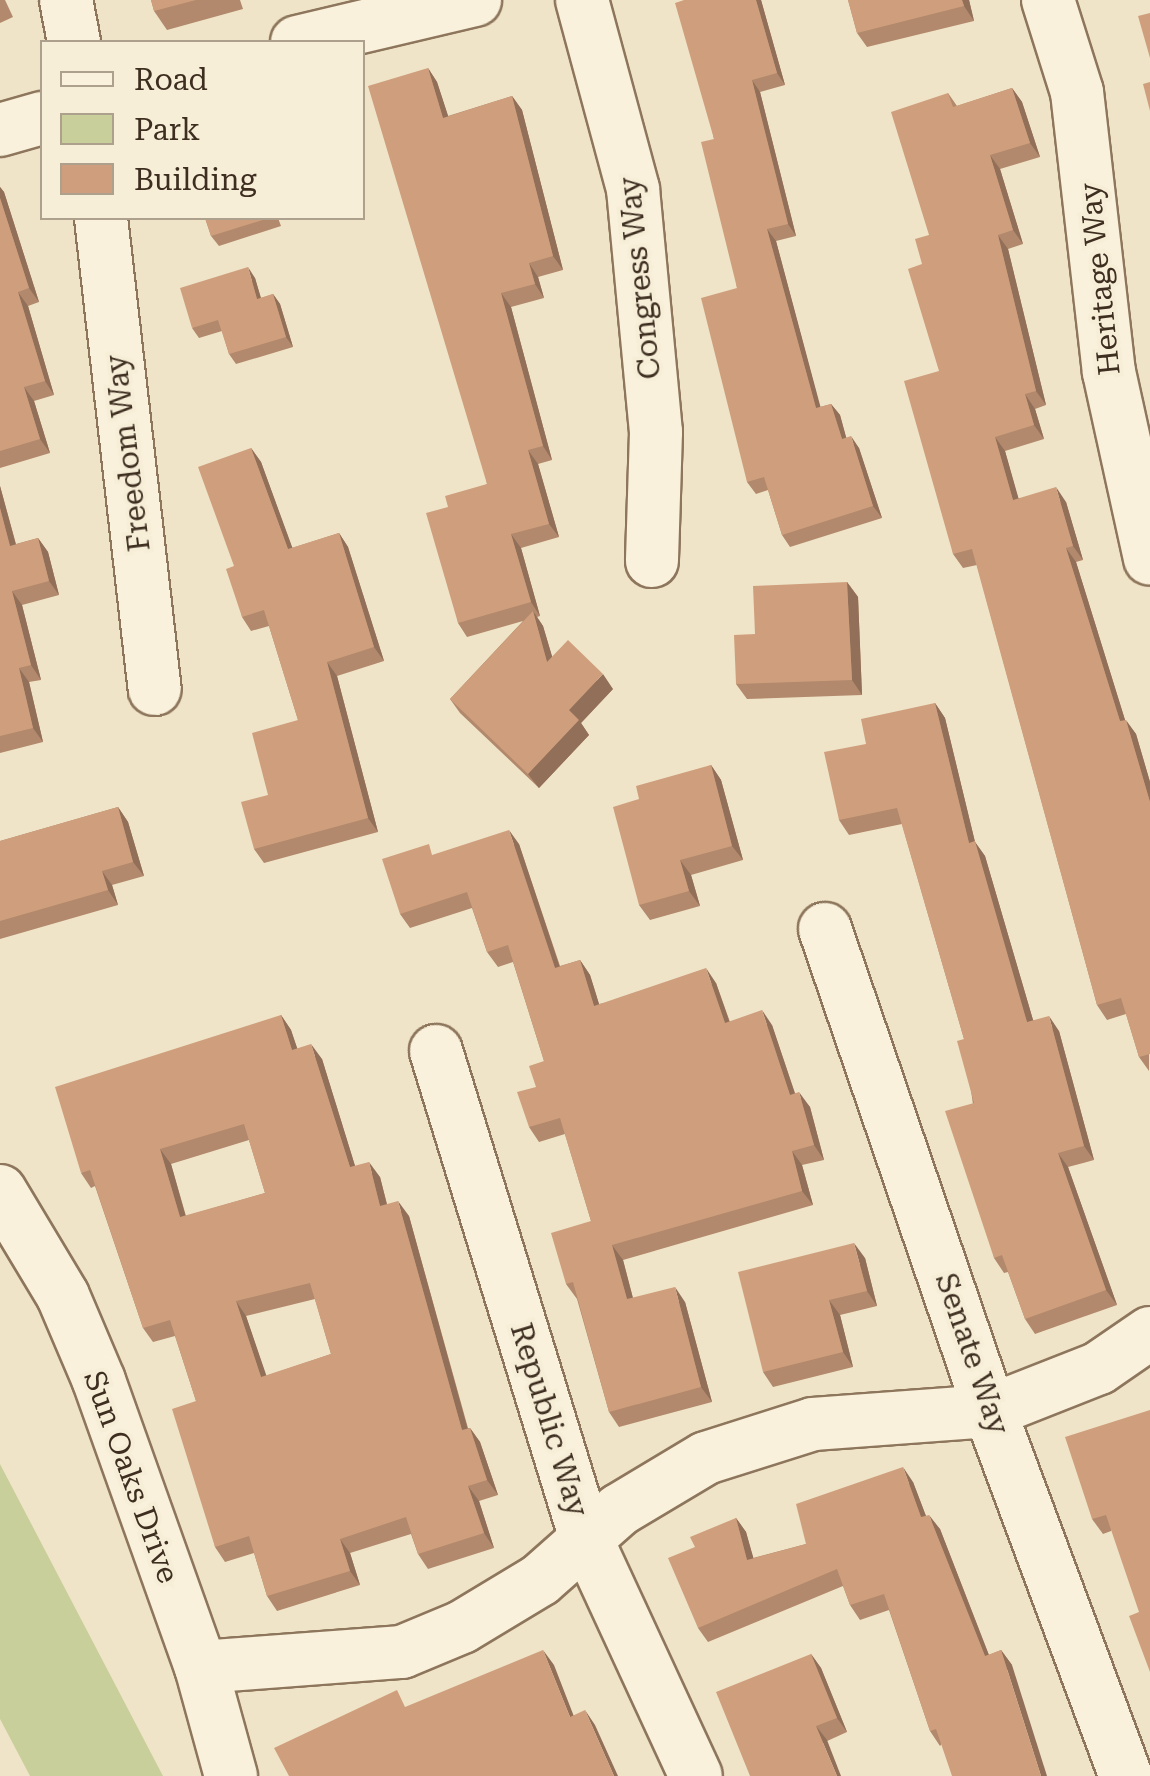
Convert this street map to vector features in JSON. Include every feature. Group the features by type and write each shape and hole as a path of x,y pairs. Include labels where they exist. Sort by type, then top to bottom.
{"street":[{"path":"66,0 74,40"},
{"path":"312,26 475,0"},
{"name":"Congress Way","path":"582,0 634,189 656,432 652,561"},
{"name":"Heritage Way","path":"1048,0 1077,92 1109,372 1150,558"},
{"path":"0,130 40,119"},
{"name":"Freedom Way","path":"101,220 155,689"},
{"name":"Senate Way","path":"825,929 990,1410 1126,1776"},
{"name":"Republic Way","path":"436,1052 585,1536 696,1776"},
{"name":"Sun Oaks Drive","path":"0,1191 63,1296 200,1667 231,1776"},
{"path":"200,1667 402,1652 462,1627 540,1580 585,1536 706,1458 751,1439 813,1424 990,1410 1098,1368 1150,1333"}],"green space":[{"path":"0,1464 163,1776 30,1776 0,1719"}],"building":[{"path":"151,0 196,0 154,11"},
{"path":"756,0 777,73 752,80 788,224 767,229 816,408 831,404 842,439 851,436 873,506 782,535 764,477 747,482 701,298 737,288 701,142 714,139 675,3"},
{"path":"848,0 962,0 964,6 857,33"},
{"path":"1150,13 1150,58 1138,16"},
{"path":"428,68 443,118 512,96 553,256 529,263 535,284 501,293 543,446 528,450 549,524 511,534 531,602 458,623 426,513 448,507 445,496 487,484 368,86"},
{"path":"1150,82 1150,111 1143,84"},
{"path":"1012,88 1030,143 990,155 1013,230 998,235 1036,391 1025,394 1034,425 995,437 1013,500 1056,487 1073,546 1066,548 1120,721 1126,720 1150,802 1150,1054 1139,1057 1121,998 1097,1005 972,549 953,554 904,381 939,371 908,269 922,264 915,239 929,235 891,112 948,93 953,107"},
{"path":"0,198 29,288 18,292 45,381 24,387 40,439 0,451"},
{"path":"206,220 263,220 211,236"},
{"path":"248,267 257,299 273,294 286,337 229,354 218,320 192,328 180,288"},
{"path":"251,448 288,549 339,533 374,647 327,662 368,818 254,849 241,802 268,795 252,733 298,720 264,610 242,617 226,569 234,566 198,467"},
{"path":"0,508 10,546 38,538 49,581 12,591 31,665 19,668 33,728 0,736"},
{"path":"847,582 852,680 736,684 734,635 755,634 753,586"},
{"path":"533,611 547,662 568,640 603,674 569,710 579,720 528,774 450,699"},
{"path":"935,703 969,843 975,841 1027,1022 1049,1016 1084,1146 1058,1153 1106,1290 1025,1319 1002,1255 994,1258 945,1111 974,1103 957,1041 964,1039 897,808 839,820 824,752 866,744 861,719"},
{"path":"711,765 732,846 680,860 689,891 639,905 613,807 639,799 636,786"},
{"path":"118,807 133,862 102,871 108,890 0,921 0,841"},
{"path":"509,830 555,968 580,960 594,1006 706,968 725,1023 762,1010 790,1095 799,1092 814,1145 792,1151 802,1191 612,1245 627,1299 675,1287 701,1387 609,1412 573,1282 566,1284 551,1233 591,1221 560,1118 529,1127 517,1092 536,1087 529,1066 544,1061 508,945 487,952 467,892 400,914 382,859 429,844 432,855"},
{"path":"281,1015 292,1050 311,1044 350,1167 369,1162 380,1206 398,1201 462,1430 470,1428 487,1480 468,1486 484,1533 418,1554 406,1517 340,1539 350,1571 267,1596 249,1536 215,1547 172,1409 196,1401 170,1320 143,1328 90,1170 81,1173 55,1087","holes":["244,1124 265,1193 180,1217 160,1149","310,1283 331,1354 261,1377 236,1301"]},
{"path":"854,1243 867,1291 829,1300 843,1352 763,1372 738,1272"},
{"path":"1150,1410 1150,1672 1129,1616 1139,1612 1106,1515 1092,1519 1065,1437"},
{"path":"903,1467 921,1517 929,1515 985,1656 1001,1650 1041,1776 952,1776 936,1729 930,1731 884,1594 850,1605 837,1569 698,1628 668,1558 695,1547 690,1537 736,1518 747,1560 806,1544 796,1504"},
{"path":"543,1650 570,1717 585,1710 614,1776 289,1776 274,1748 397,1690 405,1707"},
{"path":"811,1654 837,1718 816,1726 837,1776 750,1776 716,1692"}]}
